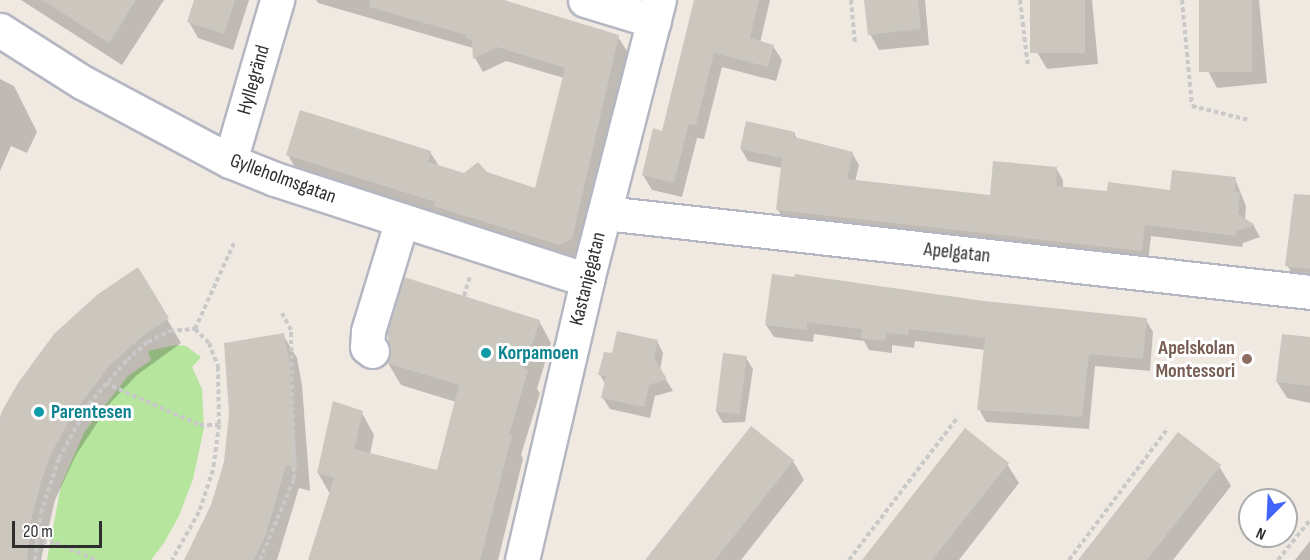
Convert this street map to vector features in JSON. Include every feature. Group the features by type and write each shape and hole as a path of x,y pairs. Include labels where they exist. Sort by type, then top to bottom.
{"street":[{"name":"Hyllegränd","path":"230,161 278,0"},
{"path":"585,0 656,11"},
{"name":"Kastanjegatan","path":"522,560 587,280 656,11"},
{"name":"Gylleholmsgatan","path":"0,30 82,82 230,161 275,179 587,280"},
{"name":"Apelgatan","path":"605,213 1310,292"},
{"path":"372,351 368,347 368,331 402,220"}],"path":[{"path":"851,0 855,44"},
{"path":"1020,0 1028,67"},
{"path":"1182,0 1192,106 1249,120"},
{"path":"195,329 234,243"},
{"path":"464,296 471,272"},
{"path":"260,560 294,479 291,330 282,313"},
{"path":"35,560 35,541 40,513 59,458 71,432 105,383 148,342 170,331 195,329"},
{"path":"172,560 200,512 213,470 219,425 218,367 208,344 195,329"},
{"path":"105,383 200,425 219,425"},
{"path":"849,560 958,417"},
{"path":"1069,560 1168,428"},
{"path":"1278,560 1310,520"},
{"path":"35,541 56,543 96,560"}],"green space":[{"path":"176,345 186,346 201,357 192,367 202,389 204,428 193,479 179,516 164,543 151,560 47,560 61,485 85,431 128,376 151,360 148,351"}],"building":[{"path":"42,0 136,0 109,43"},
{"path":"194,0 235,0 224,34 187,22"},
{"path":"370,0 504,0 619,35 572,239 559,245 433,206 435,202 286,155 300,110 431,151 428,162 464,173 478,162 487,172 535,188 565,68 497,47 473,59 472,40 465,38 466,35 369,7"},
{"path":"694,0 759,0 750,38 774,45 768,67 714,53 696,125 689,124 674,183 642,175 653,128 662,131"},
{"path":"864,0 918,0 921,29 868,35"},
{"path":"1030,0 1085,0 1085,53 1030,53"},
{"path":"1199,0 1252,0 1252,72 1199,72"},
{"path":"746,121 795,132 794,137 853,152 847,179 990,195 993,161 1057,167 1056,186 1107,191 1108,182 1170,190 1172,170 1236,177 1235,191 1240,192 1238,214 1255,225 1237,231 1236,236 1145,225 1142,251 776,210 782,158 740,149"},
{"path":"1294,194 1310,195 1310,269 1285,266"},
{"name":"Parentesen","path":"138,267 169,318 143,336 110,365 73,414 52,452 43,476 31,520 27,560 0,560 0,417 3,409 18,383 54,334 97,295"},
{"path":"772,274 794,277 795,274 984,301 1147,318 1143,359 1089,354 1082,417 977,410 985,338 909,329 908,335 886,333 885,341 861,338 862,329 807,322 807,330 765,325"},
{"path":"404,277 540,320 524,369 528,370 509,435 512,435 480,560 308,560 334,478 317,473 333,401 363,411 354,449 437,470 459,385 386,363 391,353 387,334"},
{"path":"617,331 658,340 654,358 667,379 649,385 644,407 601,398 606,376 598,375 604,352 612,353"},
{"path":"284,333 289,360 297,468 286,465 266,534 254,560 184,560 211,505 224,462 229,414 224,343"},
{"path":"1282,334 1310,337 1310,386 1276,382"},
{"path":"723,353 747,356 740,414 716,412"},
{"path":"751,426 794,460 715,560 645,560"},
{"path":"965,428 1009,463 932,560 862,560"},
{"path":"1178,432 1221,465 1147,560 1078,560"}],"place":[{"name":"Korpamoen","path":"486,353"},
{"name":"Apelskolan Montessori","path":"1247,359"},
{"name":"Parentesen","path":"39,412"}]}
